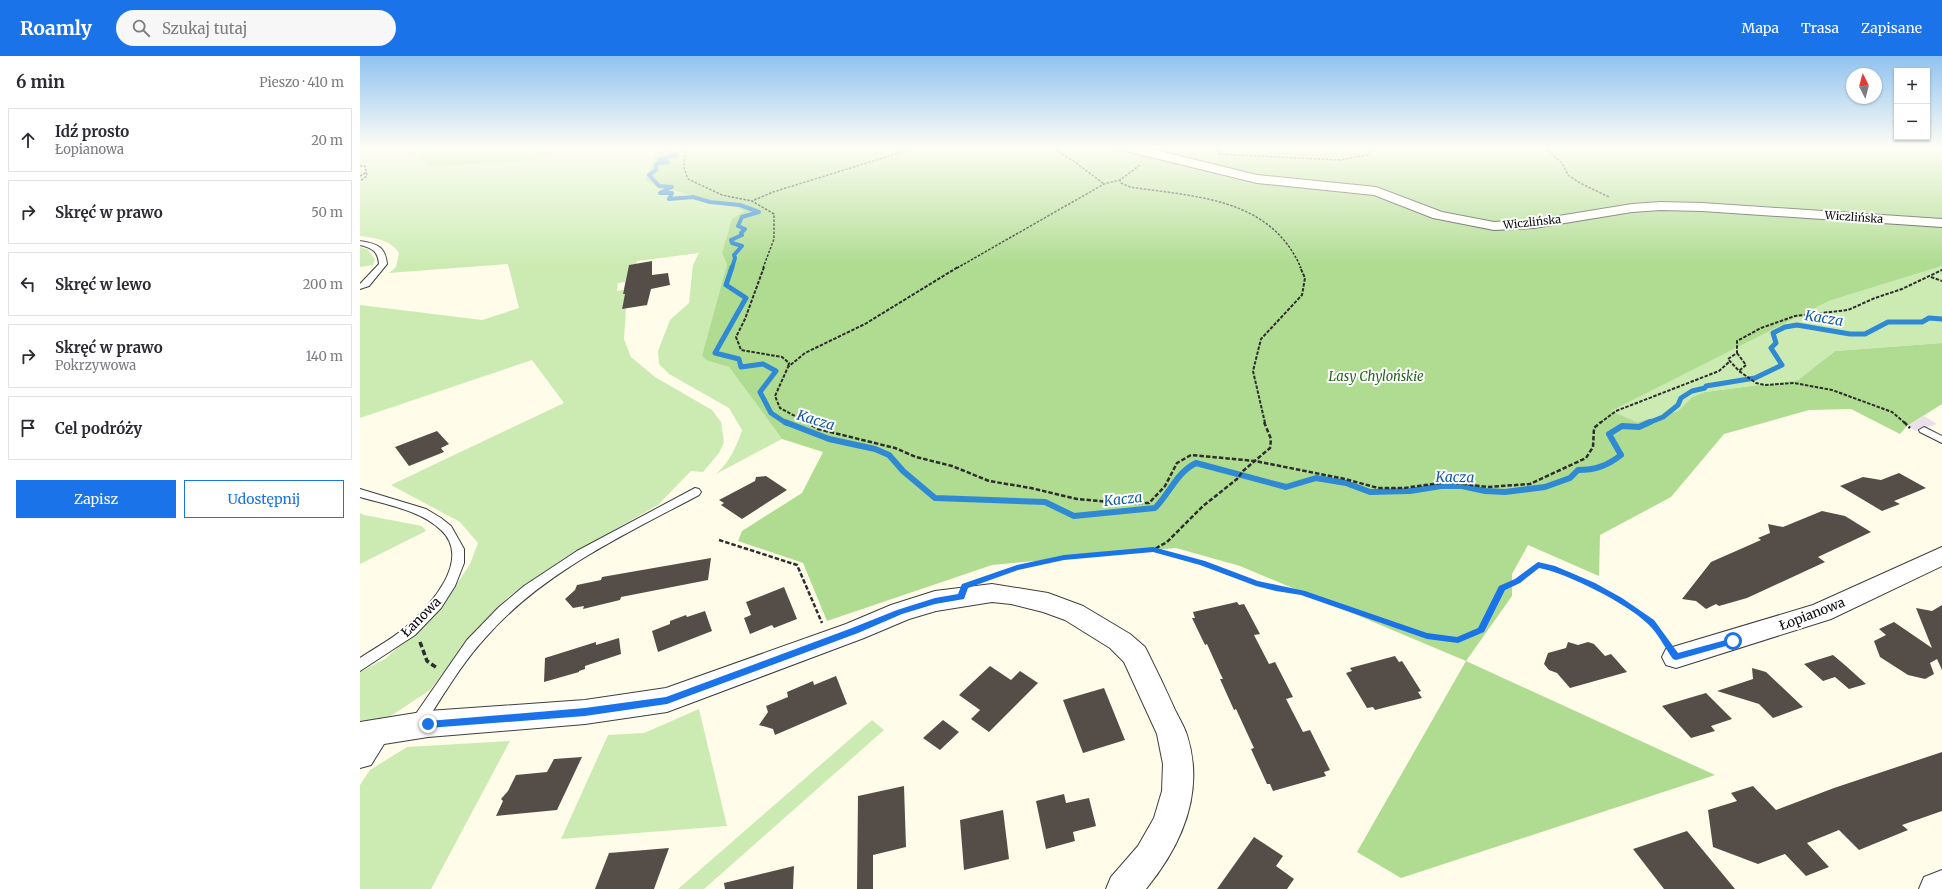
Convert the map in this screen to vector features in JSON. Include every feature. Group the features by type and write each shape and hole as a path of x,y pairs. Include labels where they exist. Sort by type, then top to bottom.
{"street":[{"name":"Wiczlińska","path":"1334,187 1376,191 1438,215 1482,224 1520,226 1632,208 1661,206 1695,206 1942,223"},
{"name":"Łopianowa","path":"1676,657 1775,628 1822,612 1942,556"},
{"path":"365,741 415,726 585,712 667,700 900,612 935,601 992,593 1011,595 1048,603 1074,613 1120,641 1135,655 1172,734 1178,764 1178,792 1170,823 1150,858 1123,889"},
{"path":"1936,889 1942,887"}],"lane":[{"path":"360,243 374,246 382,254 383,264 366,284 360,287"},
{"path":"1924,430 1942,440"},
{"path":"415,726 480,634 499,614 531,587 569,561 695,492"},
{"name":"Łanowa","path":"360,493 422,512 447,529 458,549 458,563 449,586 436,605 410,631 360,665"}],"path":[{"path":"705,187 722,195 752,201 774,214 774,239 745,319 736,337 741,350 782,357 789,363 788,367"},
{"path":"752,201 772,192 789,187"},
{"path":"1099,187 929,284 865,324 805,353 788,367 775,396 780,408 818,429 895,448 916,457 952,466 989,481 1031,488 1077,499 1121,503 1149,502 1165,485 1176,463 1183,457 1191,455 1255,461 1345,479 1378,488 1404,488 1448,482 1488,487 1530,484 1586,458 1593,447 1594,428 1616,411 1719,371 1729,362 1729,358 1737,353"},
{"path":"1130,187 1202,197 1216,200 1247,211 1270,225 1287,243 1296,257 1304,278 1302,295 1261,339 1254,365 1253,371 1256,388 1265,425 1271,439 1270,448 1243,471 1237,479 1203,506 1167,542 1153,550"},
{"path":"1588,187 1632,208"},
{"path":"1739,372 1746,365 1737,353 1737,341 1795,316 1848,310 1931,277 1942,270"},
{"path":"1931,277 1942,281"},
{"path":"1729,362 1739,372 1756,383 1765,385 1794,383 1832,390 1892,412 1907,427 1917,431 1924,430"},
{"path":"719,540 797,565 829,640"},
{"path":"994,574 1039,562 1064,558 1153,550 1202,563 1263,585 1302,593 1427,636 1458,640 1481,630 1502,588 1518,581 1538,565 1552,568 1592,585 1619,600 1651,622 1676,657"},
{"path":"419,622 419,641 424,657 432,667 452,673"}],"shaded area":[{"path":"1924,416 1937,424 1917,431 1907,426"}],"green space":[{"path":"360,187 663,187 695,197 731,205 745,211 727,238 722,253 727,265 708,361 729,367 782,439 716,474 725,465 732,454 742,430 729,408 669,374 659,364 658,351 670,320 689,303 693,265 699,253 637,261 636,264 629,265 625,282 618,283 617,291 623,290 623,294 628,293 629,300 623,301 622,309 626,308 624,339 631,357 655,377 712,410 721,422 724,442 719,453 703,472 691,471 658,505 566,557 508,597 477,629 430,690 383,721 360,727 360,672 385,659 440,610 470,564 478,543 460,522 391,485 564,403 532,360 360,418 360,305 482,320 519,308 508,264 389,273 396,267 399,253 396,249 392,245 382,240 360,236"},
{"name":"Lasy Chylońskie","path":"663,187 1942,187 1942,266 1829,301 1611,411 1637,422 1678,411 1692,397 1705,392 1798,380 1835,351 1942,343 1942,404 1907,426 1900,434 1851,409 1809,410 1724,434 1671,497 1600,535 1599,576 1528,545 1512,574 1512,596 1466,661 1240,566 1176,548 992,565 827,621 803,563 738,541 742,531 802,493 823,452 782,439 729,367 708,361 702,356 727,265 722,253 732,219 744,211 731,205 695,197"},
{"path":"360,247 367,249 375,259 373,265 360,267"},
{"path":"1942,266 1942,343 1835,351 1798,380 1705,392 1692,397 1678,411 1637,422 1610,411 1829,301"},
{"path":"360,513 422,526 426,531 360,564"},
{"path":"1466,661 1715,775 1401,878 1357,852"},
{"path":"699,709 727,826 561,839 608,735 644,733"},
{"path":"872,720 884,730 704,889 678,889"},
{"path":"510,741 431,889 360,889 360,785 370,770 407,747"}],"building":[{"path":"652,261 652,275 668,273 670,285 651,289 647,305 622,309 625,294 623,294 629,265"},
{"path":"437,431 449,444 441,448 444,452 409,466 395,447"},
{"path":"1899,473 1926,488 1894,501 1900,504 1882,511 1840,486 1863,477 1881,480"},
{"path":"766,476 787,490 742,519 721,505 724,503 719,500 755,481 756,477"},
{"path":"1822,511 1845,516 1871,532 1818,557 1825,562 1747,598 1719,606 1716,604 1706,609 1696,601 1682,599 1711,562 1761,540 1758,538 1770,533 1768,524 1783,527"},
{"path":"711,558 708,580 621,597 620,600 583,609 584,606 573,608 565,599 575,590 577,585 601,580 602,577"},
{"path":"784,587 797,619 774,628 772,625 750,634 744,618 751,615 746,602"},
{"path":"1237,602 1239,605 1244,604 1260,634 1254,635 1269,664 1275,662 1293,697 1286,699 1303,732 1310,730 1330,770 1324,772 1326,776 1273,791 1270,784 1267,784 1251,749 1254,748 1220,679 1223,679 1207,644 1205,645 1192,618 1195,618 1193,612"},
{"path":"1942,605 1942,670 1937,659 1930,663 1934,674 1925,679 1908,675 1880,657 1874,641 1886,635 1879,629 1894,622 1932,648 1916,608 1932,611"},
{"path":"705,611 712,631 658,652 652,631 670,624 670,621 686,615 687,617"},
{"path":"619,638 621,654 585,666 585,669 579,672 544,682 545,658 596,642 596,645"},
{"path":"1568,642 1578,645 1588,642 1594,644 1605,656 1611,654 1627,672 1570,688 1557,673 1549,670 1544,664 1548,653 1566,648"},
{"path":"1833,655 1866,684 1849,689 1835,677 1823,681 1804,664"},
{"path":"1395,656 1399,662 1402,661 1421,691 1418,692 1422,698 1375,710 1373,707 1367,708 1346,673 1352,671 1350,668"},
{"path":"990,666 1011,680 1020,671 1038,683 989,732 971,719 980,710 959,695"},
{"path":"1752,668 1766,672 1803,707 1773,718 1759,704 1717,691 1753,679"},
{"path":"836,676 847,704 775,735 773,729 759,725 768,712 766,706 788,697 787,692 813,681 814,685"},
{"path":"1104,688 1125,740 1083,753 1063,700"},
{"path":"1706,693 1732,719 1711,726 1715,731 1691,738 1662,706"},
{"path":"943,720 959,732 940,750 923,738"},
{"path":"1942,752 1942,811 1902,825 1908,830 1859,850 1839,830 1807,843 1829,867 1806,876 1785,854 1758,864 1713,847 1708,810 1737,801 1731,793 1753,786 1776,810 1834,788"},
{"path":"582,757 557,810 496,816 503,801 501,799 508,791 516,775 547,772 554,759"},
{"path":"904,786 906,847 873,855 873,889 857,889 858,796"},
{"path":"1064,794 1066,803 1089,798 1096,826 1073,832 1075,841 1046,849 1036,801"},
{"path":"1003,810 1009,859 964,870 960,820"},
{"path":"1687,831 1735,889 1664,889 1633,849"},
{"path":"1254,837 1283,856 1276,866 1294,879 1287,889 1217,889"},
{"path":"669,848 654,889 595,889 609,853"},
{"path":"794,866 793,889 725,889 724,883"}],"waterway":[{"name":"Kacza","path":"670,187 672,187 660,193 672,193 669,199 693,197 710,202 740,205 759,212 742,217 738,226 745,229 741,233 742,235 731,240 732,243 742,246 734,255 735,258 732,268"},
{"name":"Kacza","path":"732,267 726,285 746,298 715,353 739,359 741,367 763,364 776,371 760,392 771,413 786,423"},
{"name":"Kacza","path":"1648,423 1663,417 1678,405 1681,398 1692,391 1705,388 1706,386 1755,378 1782,365 1771,348 1776,343 1773,333 1785,327 1797,325 1850,334 1865,334 1888,322 1922,322 1929,318 1942,319"},
{"name":"Kacza","path":"785,422 829,439 875,449 889,455 903,471 935,498 1045,502 1074,516 1155,508 1183,472 1196,463 1286,487 1316,478 1346,483 1370,492 1410,491 1441,486 1462,486 1485,491 1505,492 1545,487 1570,478 1578,470 1595,468 1611,462 1621,455 1609,434 1622,426 1639,427 1650,422"}],"route":[{"path":"428,724 585,712 667,700 804,648 855,631 900,612 935,601 961,597 964,586 1017,567 1064,558 1153,550 1184,557 1234,573 1256,583 1302,593 1427,636 1458,640 1481,630 1502,588 1518,581 1538,565 1552,568 1592,585 1619,600 1651,622 1676,657 1733,641"}]}
